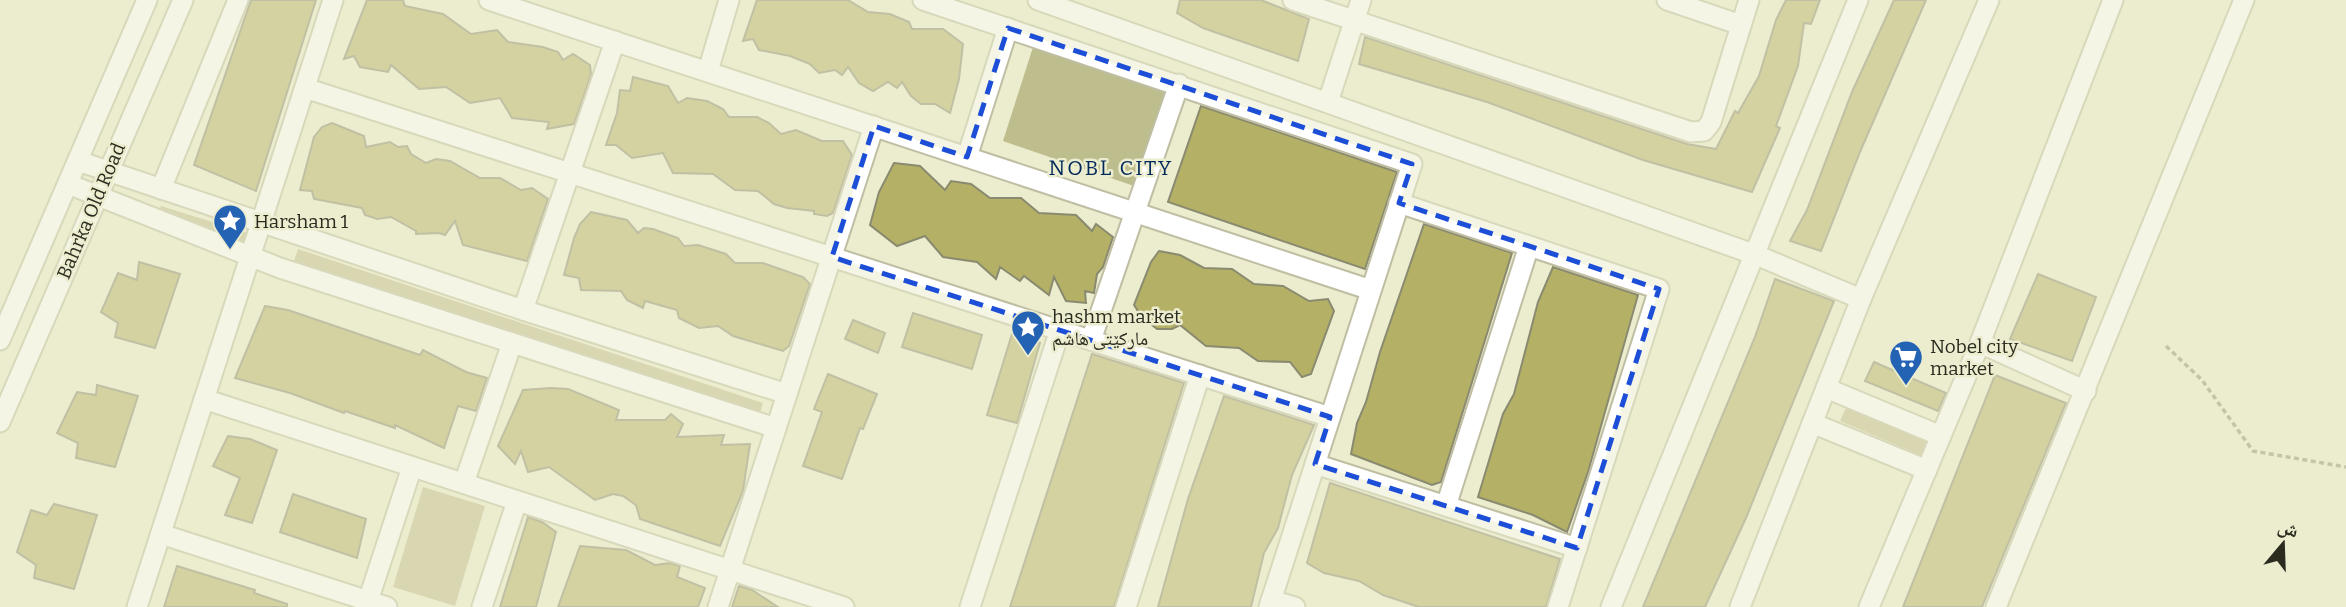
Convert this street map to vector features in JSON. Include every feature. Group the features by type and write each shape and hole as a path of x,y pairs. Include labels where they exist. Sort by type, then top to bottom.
{"street":[{"name":"Bahrka Old Road","path":"0,340 147,0"},
{"name":"Bahrka Old Road","path":"0,422 183,0"},
{"path":"161,189 238,0"},
{"path":"137,607 333,0"},
{"path":"489,0 1371,290"},
{"path":"708,71 729,0"},
{"path":"923,0 1412,164 1270,603 1295,607"},
{"path":"1038,0 1756,255 1861,299"},
{"path":"1293,0 1691,132 1704,131 1711,122 1749,0"},
{"path":"1328,102 1361,0"},
{"path":"1667,0 1741,24"},
{"path":"1611,607 1858,0"},
{"path":"1740,607 1861,299 1989,0"},
{"path":"1996,607 2244,0"},
{"path":"1869,607 1980,343 2111,1"},
{"path":"967,157 1008,28"},
{"path":"523,310 615,41"},
{"path":"1091,340 1179,84"},
{"path":"305,88 1330,417"},
{"path":"718,607 874,126"},
{"path":"78,161 523,310 787,394"},
{"path":"68,184 250,258 776,428"},
{"path":"1399,203 1659,289 1558,607"},
{"path":"1446,506 1529,246"},
{"path":"970,607 1059,330"},
{"path":"464,484 512,343"},
{"path":"1980,343 2086,391"},
{"path":"1126,607 1200,375"},
{"path":"1826,388 1941,436"},
{"path":"204,399 844,607"},
{"path":"1812,423 1927,470"},
{"path":"1315,464 1577,548"},
{"path":"161,534 378,604 412,467"},
{"path":"482,607 517,501"}],"path":[{"path":"2166,346 2202,380 2253,451 2346,467"}],"highlighted area":[{"path":"1008,28 1412,164 1399,203 1659,289 1577,548 1315,464 1330,417 832,257 874,126 967,157"}],"shaded area":[{"path":"1033,47 1168,92 1137,187 1003,141"},
{"path":"161,206 254,235 252,247 158,216"},
{"path":"298,249 763,403 760,413 294,261"},
{"path":"1847,405 1932,439 1925,457 1840,421"},
{"path":"423,487 485,506 455,606 393,587"}],"building":[{"path":"251,0 316,0 256,191 194,165"},
{"path":"367,0 403,0 405,6 443,14 471,34 497,30 508,42 543,47 558,52 563,60 573,54 590,65 591,75 574,124 547,129 549,122 512,118 500,98 470,103 446,87 419,89 391,65 388,72 360,67 354,56 344,59"},
{"path":"757,0 848,0 868,12 890,14 909,22 912,29 943,29 963,44 959,79 950,113 935,104 921,104 911,96 902,82 897,88 888,82 873,91 859,83 848,67 842,75 835,70 819,73 810,64 790,56 759,50 753,39 743,41"},
{"path":"1180,0 1261,0 1309,19 1298,61 1203,28 1177,13"},
{"path":"1786,0 1820,0 1811,24 1804,23 1798,66 1776,126 1780,128 1752,192 1643,160 1487,102 1359,64 1365,37 1687,144 1716,149 1735,111 1738,113 1759,76 1776,20"},
{"path":"1894,0 1926,0 1860,152 1821,251 1790,241 1807,210 1852,92"},
{"path":"633,77 668,86 678,103 687,98 707,101 723,109 729,117 757,117 781,134 796,130 822,141 843,141 852,155 833,213 827,216 774,204 758,191 735,190 713,174 673,173 663,153 632,158 616,145 606,145 617,113 620,90 630,91"},
{"path":"1201,106 1397,172 1365,269 1168,202"},
{"path":"332,123 364,136 366,147 390,142 398,147 407,146 411,154 426,163 436,159 450,161 480,178 500,178 521,190 532,188 548,199 527,261 463,245 455,221 445,235 416,234 416,231 391,217 377,219 365,215 362,208 314,199 312,191 300,190 314,137 322,127"},
{"path":"894,163 920,166 945,190 951,181 971,184 990,198 1021,198 1039,213 1076,215 1092,231 1096,224 1113,237 1103,267 1097,274 1094,293 1085,291 1086,303 1066,301 1054,277 1049,295 1024,276 1020,281 1000,267 996,279 977,262 943,257 925,236 897,246 870,225 879,192"},
{"path":"591,212 627,220 638,233 644,228 653,229 678,238 684,246 698,245 726,254 735,263 763,263 803,277 810,284 789,346 783,351 733,336 718,326 699,328 679,318 677,310 645,301 643,308 627,300 621,291 581,290 579,278 564,275 580,224"},
{"path":"1424,224 1512,253 1441,482 1432,485 1351,454 1357,423"},
{"path":"1159,251 1180,255 1204,268 1232,269 1254,284 1283,286 1309,301 1328,299 1334,311 1311,374 1302,377 1290,362 1258,361 1239,348 1206,346 1180,325 1172,329 1157,329 1141,316 1134,305 1151,262"},
{"path":"139,262 180,274 155,348 115,337 118,323 101,312 118,273 137,280"},
{"path":"1553,267 1638,295 1588,472 1567,532 1533,515 1478,497 1503,414 1514,394 1538,302"},
{"path":"2038,274 2096,297 2072,361 2010,339"},
{"path":"1775,279 1834,301 1746,518 1705,607 1643,607 1755,337"},
{"path":"265,306 288,310 420,355 423,350 466,372 487,378 476,411 458,406 444,448 395,425 395,428 235,378"},
{"path":"913,313 982,335 972,369 902,347"},
{"path":"853,320 885,333 878,353 845,339"},
{"path":"1012,334 1040,343 1017,423 987,415"},
{"path":"1092,354 1184,383 1114,607 1010,607"},
{"name":"Nobel city market","path":"1874,362 1946,393 1938,411 1865,381"},
{"path":"828,374 877,394 863,429 860,428 842,479 803,466 822,412 814,409"},
{"path":"1995,375 2066,403 1982,607 1903,607"},
{"path":"97,385 138,396 115,467 76,458 78,443 57,433 77,392 96,395"},
{"path":"568,389 619,410 616,420 665,420 671,414 683,424 677,437 724,435 721,445 750,444 743,491 720,546 640,519 636,505 623,496 613,494 595,500 549,467 528,472 521,451 515,464 498,446 523,390"},
{"path":"1224,396 1314,425 1292,475 1278,528 1264,553 1251,607 1158,607 1188,499"},
{"path":"228,436 250,439 277,450 252,523 225,515 240,478 213,466"},
{"path":"1330,483 1560,559 1546,607 1419,607 1383,595 1359,581 1324,573 1307,563"},
{"path":"293,494 366,519 357,558 280,532"},
{"path":"54,504 97,515 74,589 34,578 36,565 17,552 31,510 47,515"},
{"path":"528,517 542,522 556,532 536,607 500,607"},
{"path":"580,546 626,550 655,565 670,563 680,566 677,577 705,588 698,607 558,607"},
{"path":"177,566 255,590 254,593 287,604 287,607 164,607"},
{"path":"739,586 752,590 778,607 732,607"}],"place":[{"name":"Harsham 1","path":"230,251"},
{"name":"hashm market مارکێتی هاشم","path":"1028,357"},
{"name":"Nobel city market","path":"1906,387"}],"district":[{"name":"NOBL CITY","path":"1111,168"}]}
